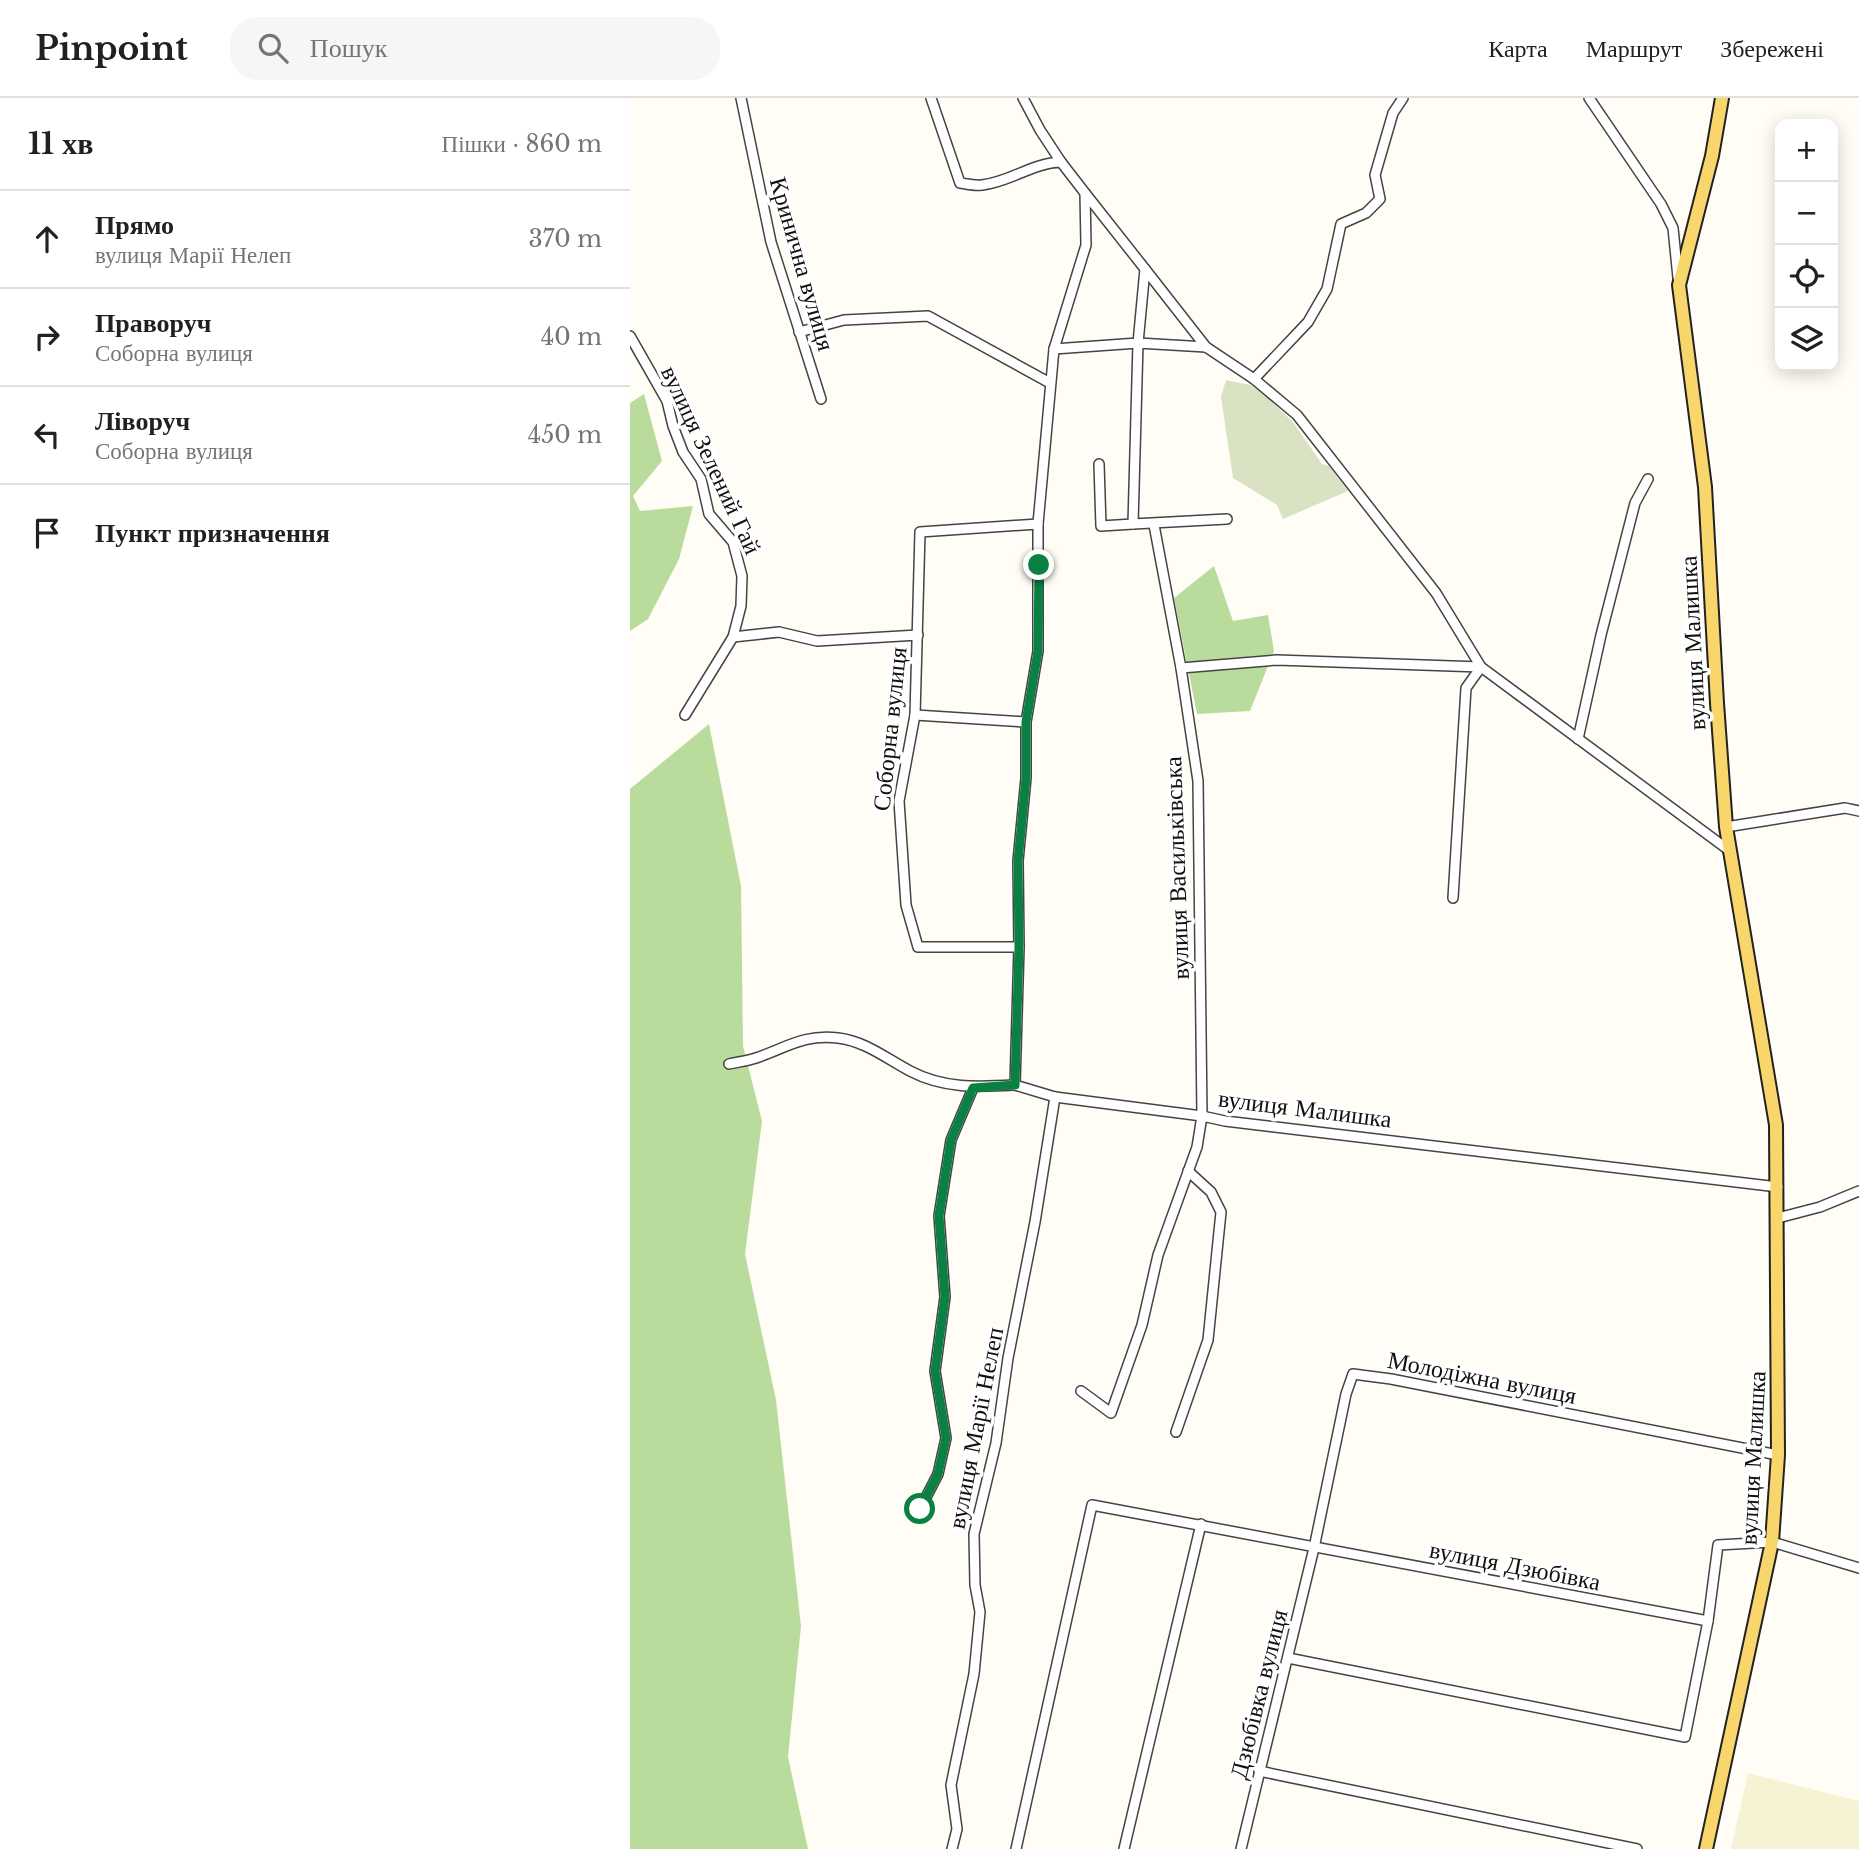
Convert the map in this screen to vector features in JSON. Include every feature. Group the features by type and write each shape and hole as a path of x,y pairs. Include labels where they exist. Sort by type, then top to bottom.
{"main road":[{"name":"вулиця Малишка","path":"1706,1849 1772,1542 1778,1455 1776,1125 1726,827 1705,487 1679,285 1713,156 1722,98"}],"street":[{"name":"Кринична вулиця","path":"741,98 771,242 821,399"},
{"path":"931,98 960,183 981,186 1037,165 1061,162"},
{"path":"1023,98 1061,162 1206,347 1254,379 1297,415 1436,593 1481,667 1730,851"},
{"path":"1254,379 1308,322 1327,289 1340,224 1366,213 1380,200 1375,175 1393,113 1403,98"},
{"path":"1589,98 1661,204 1673,228 1679,285"},
{"path":"1015,1085 1019,947 1018,861 1026,778 1026,722 1038,651 1038,524 1054,349 1086,245 1085,193"},
{"path":"1133,524 1138,343 1145,269"},
{"path":"799,331 844,320 928,316 1050,383"},
{"name":"вулиця Зелений Гай","path":"630,336 667,401 683,452 701,480 709,514 733,542 742,576 741,606 733,637 685,715"},
{"path":"1054,349 1138,343 1206,347"},
{"path":"1099,464 1101,526 1227,519"},
{"path":"1578,739 1635,503 1648,479"},
{"name":"Соборна вулиця","path":"1019,947 918,947 906,905 899,801 915,715 920,532 1038,524"},
{"name":"вулиця Васильківська","path":"1081,1391 1111,1413 1142,1325 1158,1255 1197,1147 1202,1116 1198,781 1181,668 1154,525"},
{"path":"733,637 779,632 817,640 918,635"},
{"path":"1181,668 1277,660 1481,667"},
{"path":"1453,898 1466,688 1481,667"},
{"path":"915,715 1026,722"},
{"path":"1726,827 1845,808 1859,811"},
{"path":"729,1064 757,1058 784,1045 813,1037 840,1038 879,1052 911,1072 937,1083 973,1088 1015,1085 1055,1097 1202,1116"},
{"name":"вулиця Марії Нелеп","path":"920,1509 938,1474 946,1438 935,1371 945,1297 939,1216 951,1140 973,1088"},
{"name":"вулиця Марії Нелеп","path":"952,1849 957,1829 951,1785 974,1674 980,1612 975,1585 974,1534 996,1443 1008,1359 1035,1222 1055,1097"},
{"name":"вулиця Малишка","path":"1202,1116 1225,1121 1778,1187"},
{"path":"1175,1432 1208,1340 1221,1212 1211,1192 1188,1171"},
{"path":"1778,1218 1820,1207 1859,1191"},
{"name":"Молодіжна вулиця","path":"1314,1548 1346,1394 1353,1374 1391,1379 1778,1455"},
{"name":"вулиця Дзюбівка","path":"1016,1849 1092,1505 1708,1621"},
{"path":"1124,1849 1200,1524"},
{"path":"1288,1658 1685,1737 1708,1621 1718,1545 1772,1542 1859,1568"},
{"name":"Дзюбівка вулиця","path":"1241,1849 1314,1548"},
{"path":"1259,1771 1637,1849"}],"shaded area":[{"path":"1748,1773 1859,1801 1859,1849 1731,1849"}],"green space":[{"path":"1226,380 1255,386 1293,422 1322,464 1329,466 1348,491 1283,519 1277,505 1233,478 1221,397"},
{"path":"644,394 662,461 633,496 640,511 693,506 679,559 648,619 630,631 630,403"},
{"path":"1214,566 1233,621 1268,615 1274,651 1250,711 1197,714 1174,598"},
{"path":"709,724 741,886 743,1046 762,1121 745,1254 776,1400 801,1626 788,1757 808,1849 630,1849 630,789"}],"route":[{"path":"920,1509 938,1474 946,1438 935,1371 945,1297 939,1216 951,1140 973,1088 1015,1085 1019,947 1018,861 1026,778 1026,722 1038,651 1039,565"}]}
